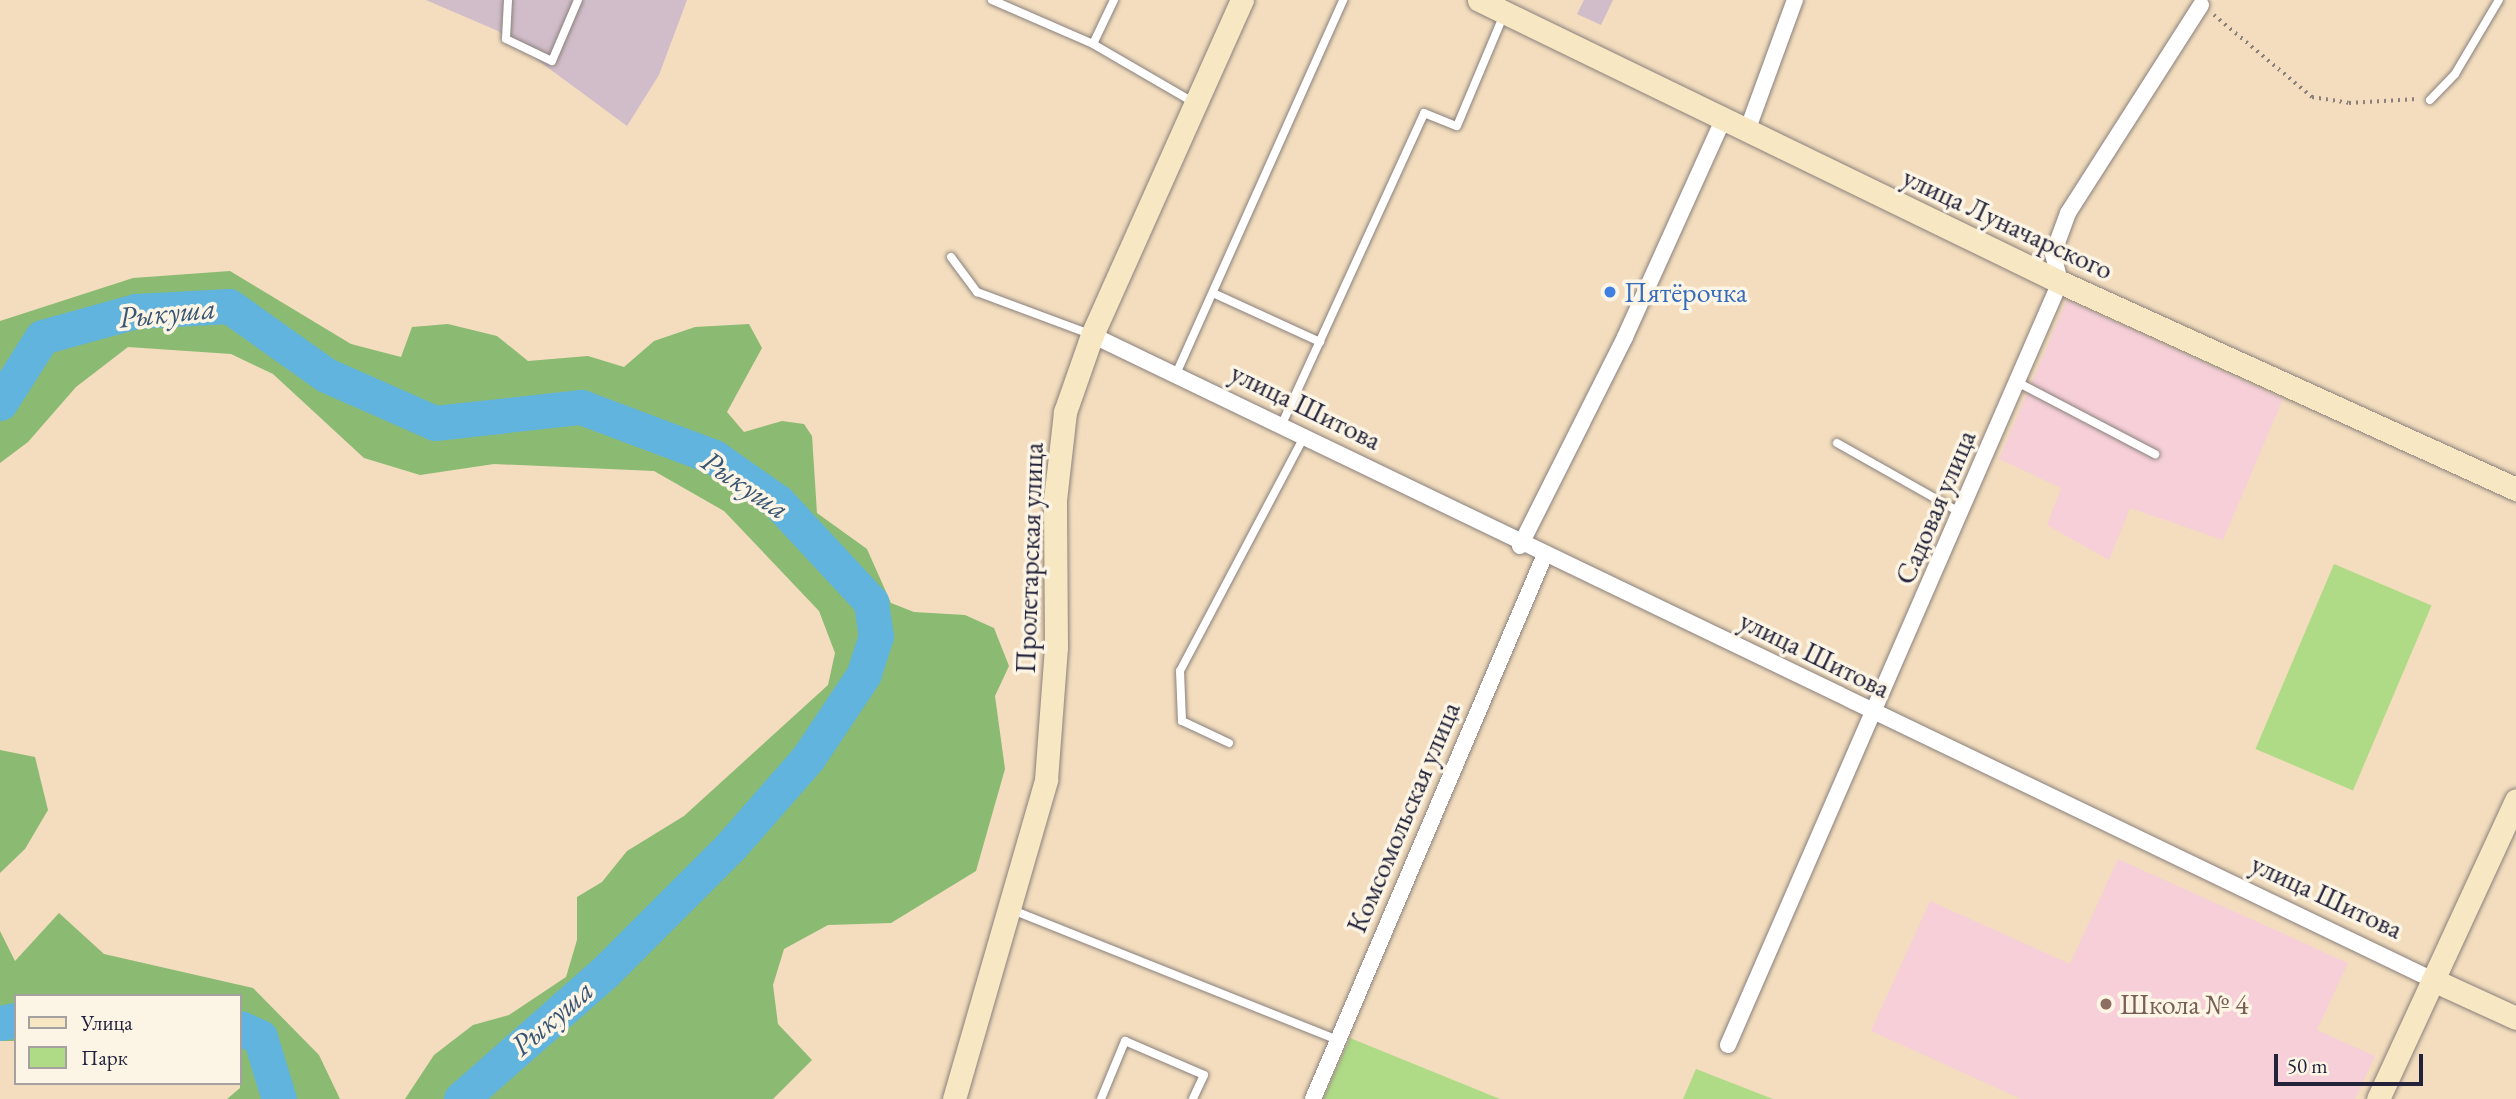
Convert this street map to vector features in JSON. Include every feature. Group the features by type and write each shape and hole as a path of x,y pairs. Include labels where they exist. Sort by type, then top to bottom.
{"street":[{"name":"Пролетарская улица","path":"954,1099 1046,780 1056,647 1055,500 1065,412 1092,335 1242,0"},
{"name":"улица Луначарского","path":"1479,0 2060,282 2516,489"},
{"path":"1747,131 1795,0"},
{"path":"2060,282 2053,254 2068,214 2202,5"},
{"path":"1520,546 1625,337 1723,120"},
{"name":"Садовая улица","path":"1728,1045 1874,715 2060,282"},
{"name":"улица Шитова","path":"1092,335 1304,437 1520,546 2516,1018"},
{"name":"Комсомольская улица","path":"1313,1099 1544,557"},
{"path":"2378,1099 2516,800"}],"lane":[{"path":"508,0 506,40 552,61 578,0"},
{"path":"992,0 1093,44 1195,104"},
{"path":"1093,44 1114,0"},
{"path":"1176,374 1343,0"},
{"path":"2430,100 2455,74 2499,0"},
{"path":"1281,426 1424,113 1457,126 1505,12"},
{"path":"951,257 978,292 1092,335"},
{"path":"1213,293 1320,342"},
{"path":"2017,382 2155,454"},
{"path":"1229,743 1182,721 1180,671 1304,437"},
{"path":"1837,443 1961,513"},
{"path":"1009,909 1338,1040"},
{"path":"1101,1099 1125,1041 1204,1075 1193,1099"}],"path":[{"path":"2202,5 2312,97 2349,103 2430,100"}],"shaded area":[{"path":"426,0 687,0 659,75 627,126 498,31"},
{"path":"1584,0 1613,0 1601,25 1577,14"},
{"path":"2067,300 2283,399 2223,540 2130,508 2109,560 2047,525 2061,488 1999,459"},
{"name":"Школа № 4","path":"2118,859 2348,963 2317,1030 2375,1056 2355,1099 2021,1099 1871,1031 1930,901 2070,964"}],"green space":[{"path":"230,271 351,344 401,357 412,327 448,324 497,336 528,361 588,356 624,367 654,341 695,327 749,324 762,348 727,412 744,432 782,421 804,424 812,436 817,513 867,549 891,603 914,612 965,615 994,628 1009,666 995,696 1005,769 976,871 891,923 828,925 784,949 773,985 778,1024 812,1060 773,1099 405,1099 434,1055 473,1025 509,1015 566,977 577,940 577,897 602,882 627,851 684,816 828,685 835,653 819,611 724,511 654,471 494,464 420,475 364,458 273,374 231,354 128,347 76,387 28,442 0,463 0,321 133,278"},
{"path":"2334,564 2432,605 2353,790 2255,749"},
{"path":"0,750 35,757 48,810 25,849 0,873"},
{"path":"59,913 104,954 253,988 319,1055 340,1099 227,1099 242,1085 242,994 14,994 14,1041 0,1041 0,931 15,961"},
{"path":"1350,1038 1500,1099 1323,1099"},
{"path":"1696,1069 1773,1099 1683,1099"}],"waterway":[{"name":"Рыкуша","path":"0,403 42,337 136,311 229,306 326,375 435,423 581,407 714,457 778,502 871,602 876,636 864,674 808,758 731,846 605,972 461,1099"},
{"name":"Рыкуша","path":"0,1023 14,1020"},
{"name":"Рыкуша","path":"242,1029 260,1037 279,1099"}],"place":[{"name":"Пятёрочка","path":"1610,292"},
{"name":"Школа № 4","path":"2106,1004"}]}
